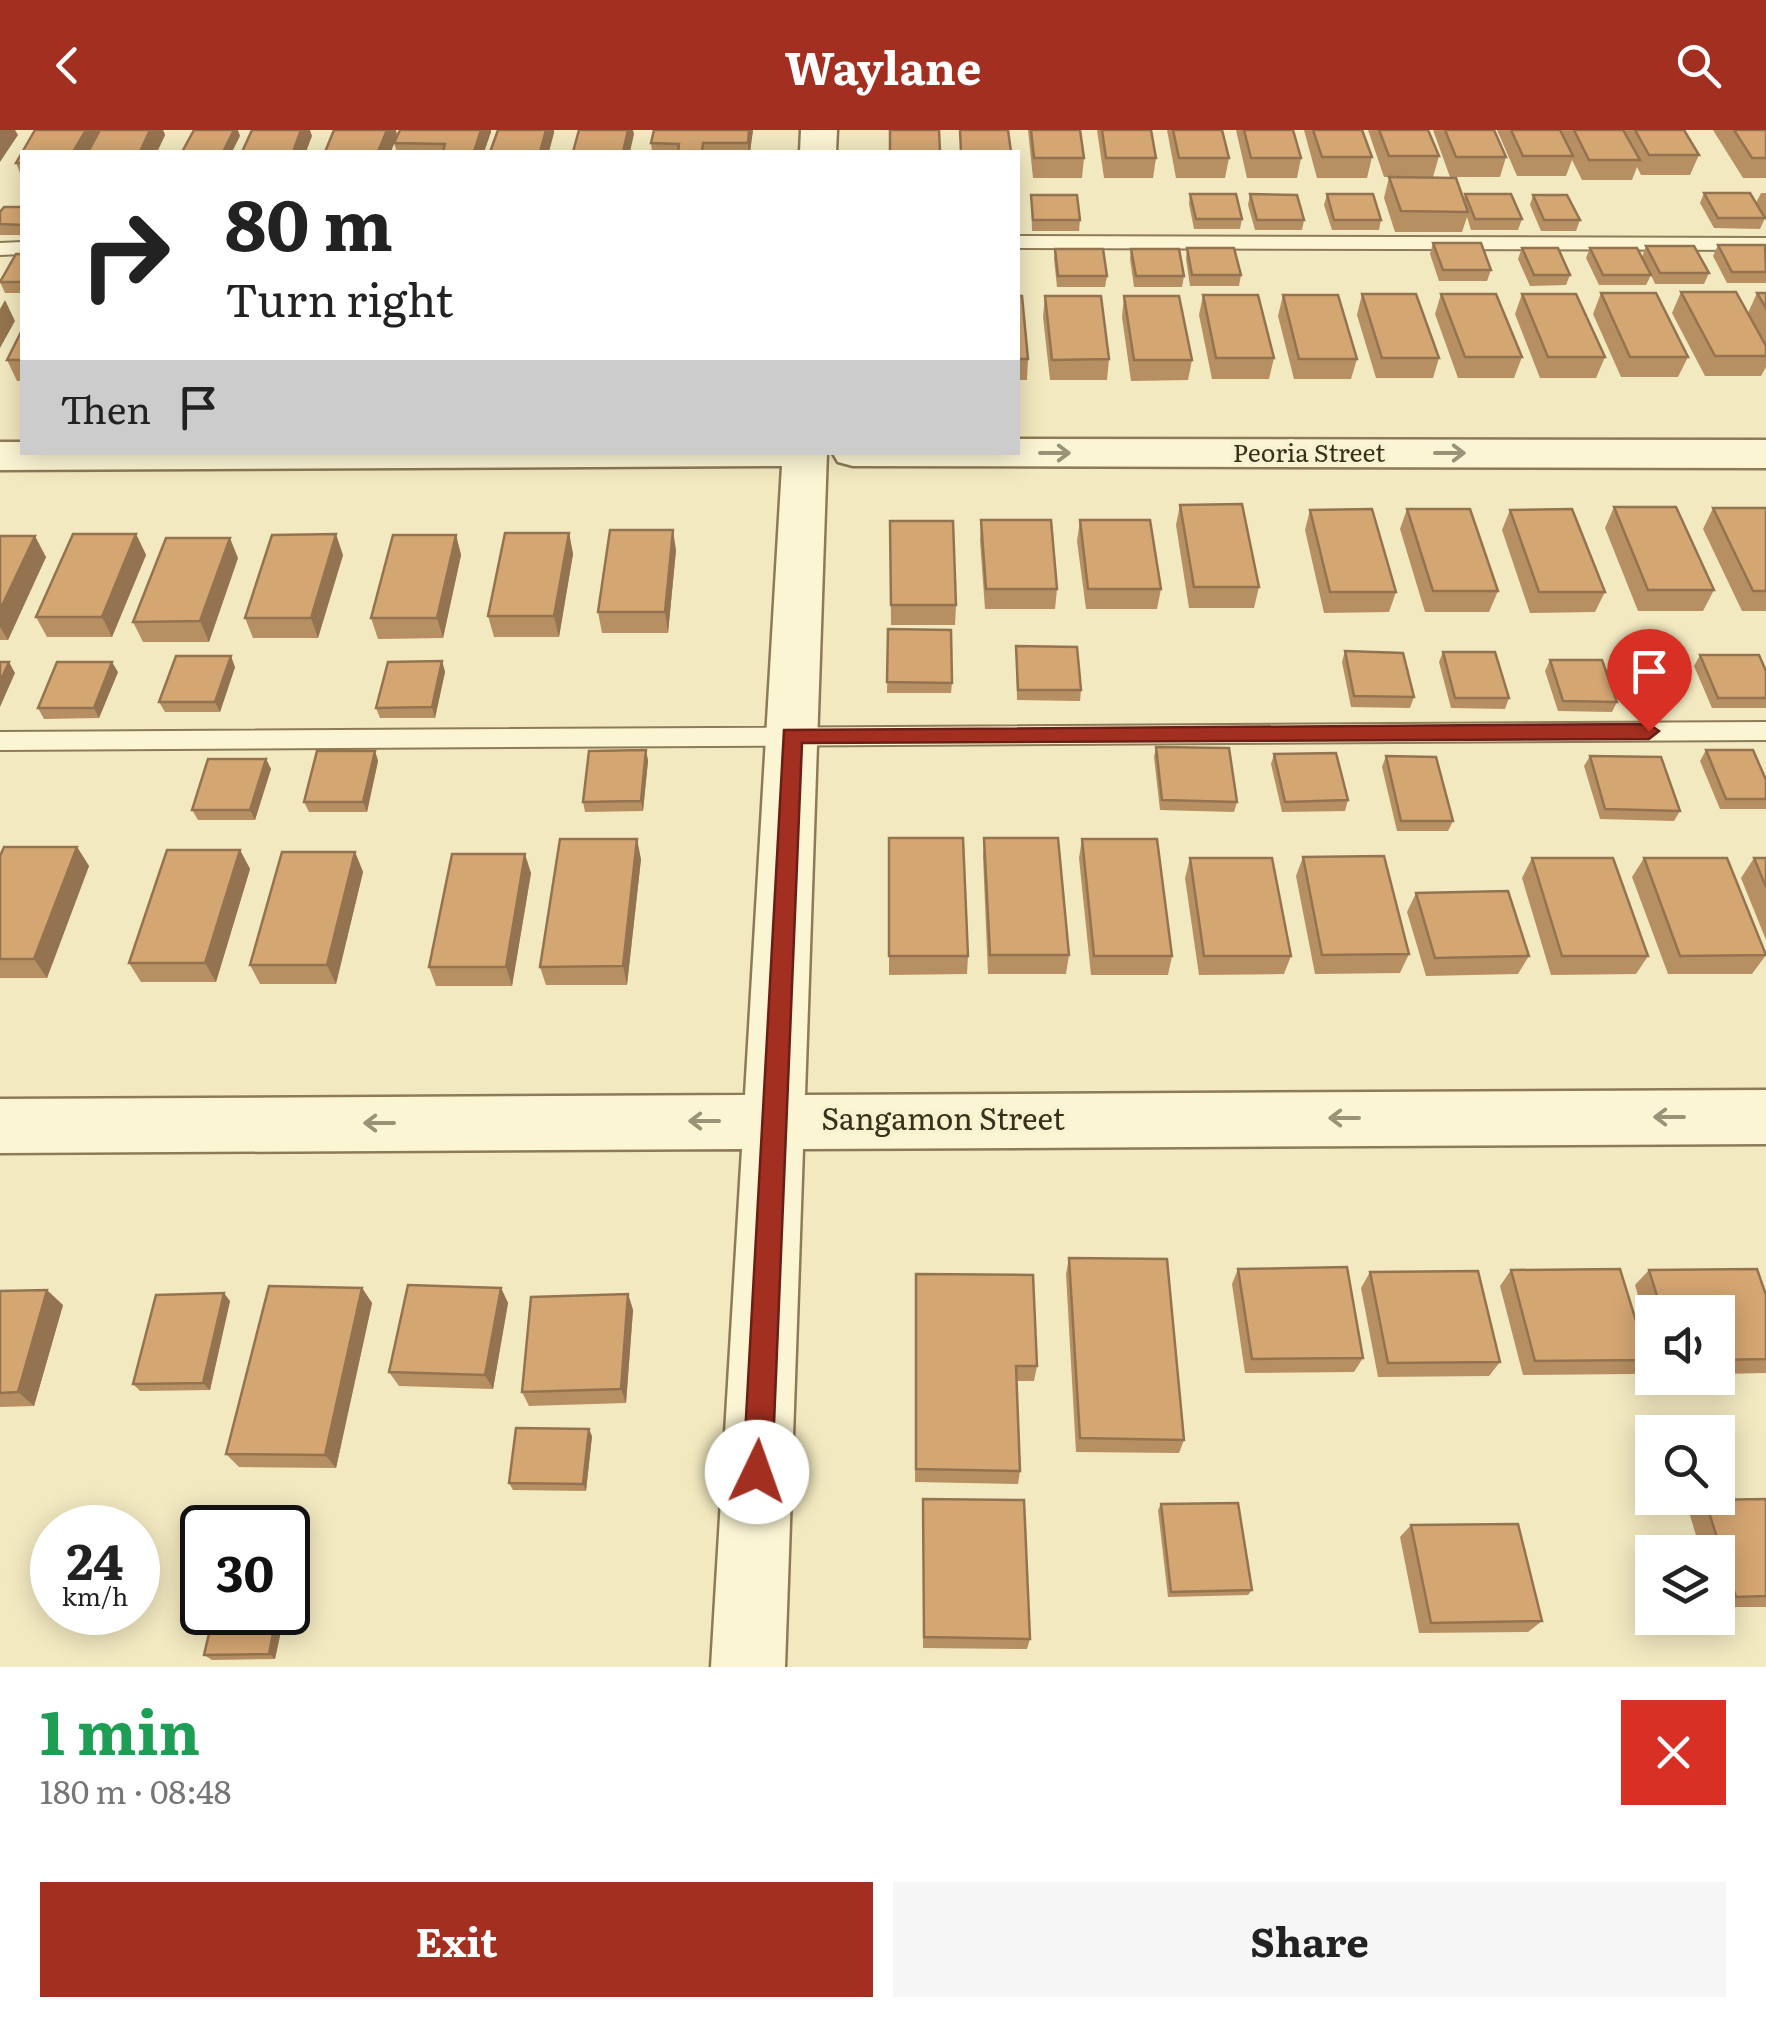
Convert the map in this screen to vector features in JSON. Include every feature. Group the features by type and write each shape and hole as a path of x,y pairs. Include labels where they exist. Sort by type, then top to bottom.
{"street":[{"name":"Peoria Street","path":"1020,452 1766,454"},
{"path":"0,456 196,455"},
{"path":"748,1667 805,455"},
{"name":"Sangamon Street","path":"0,1126 1766,1117"}],"lane":[{"path":"1020,242 1766,244"},
{"path":"0,741 1766,731"}],"building":[{"path":"35,130 86,130 74,150 23,150"},
{"path":"100,130 150,130 141,150 89,150"},
{"path":"194,130 234,130 224,150 183,150"},
{"path":"252,130 301,130 294,150 243,150"},
{"path":"334,130 387,130 379,150 326,150"},
{"path":"400,130 481,130 475,150 444,150 445,144 394,143"},
{"path":"498,130 546,130 541,150 491,150"},
{"path":"579,130 628,130 623,150 574,150"},
{"path":"654,130 749,130 748,143 703,143 702,150 678,150 679,144 651,143"},
{"path":"890,130 939,130 940,150 890,150"},
{"path":"960,130 1008,130 1011,150 961,150"},
{"path":"1031,130 1080,130 1084,158 1034,158"},
{"path":"1102,130 1151,130 1156,158 1106,158"},
{"path":"1173,130 1222,130 1229,158 1179,158"},
{"path":"1244,130 1293,130 1301,158 1251,158"},
{"path":"1313,130 1362,130 1372,157 1322,157"},
{"path":"1379,130 1428,130 1439,156 1389,156"},
{"path":"1445,130 1494,130 1506,157 1456,157"},
{"path":"1511,130 1560,130 1573,156 1523,156"},
{"path":"1574,130 1623,130 1640,160 1589,160"},
{"path":"1635,130 1684,130 1699,155 1649,155"},
{"path":"1734,130 1766,130 1766,158 1752,158"},
{"path":"1389,177 1456,178 1468,212 1401,211"},
{"path":"1704,193 1750,193 1765,218 1718,218"},
{"path":"1190,194 1236,194 1242,219 1196,219"},
{"path":"1250,194 1297,195 1304,220 1257,220"},
{"path":"1327,194 1373,194 1381,220 1334,220"},
{"path":"1465,194 1511,194 1522,219 1475,219"},
{"path":"1031,195 1077,195 1080,220 1033,220"},
{"path":"1533,195 1567,195 1580,220 1544,220"},
{"path":"4,207 20,207 20,225 0,224"},
{"path":"1433,243 1481,243 1491,270 1443,270"},
{"path":"1718,245 1765,245 1766,272 1732,272"},
{"path":"1646,246 1694,246 1709,273 1660,273"},
{"path":"1187,248 1234,248 1241,275 1192,275"},
{"path":"1522,248 1558,248 1570,275 1534,275"},
{"path":"1590,248 1637,248 1651,275 1603,275"},
{"path":"1055,249 1103,249 1107,276 1058,276"},
{"path":"1131,249 1179,249 1184,276 1136,276"},
{"path":"16,254 20,254 20,282 0,282"},
{"path":"1681,292 1736,292 1766,346 1766,356 1715,356"},
{"path":"1601,293 1656,293 1688,357 1630,357"},
{"path":"1757,293 1766,293 1766,308"},
{"path":"1362,294 1416,294 1439,358 1382,358"},
{"path":"1441,294 1496,294 1522,357 1465,357"},
{"path":"1522,294 1576,294 1605,357 1548,357"},
{"path":"1203,295 1258,295 1274,358 1216,358"},
{"path":"1283,295 1338,295 1357,359 1299,359"},
{"path":"1020,296 1022,296 1028,359 1020,359"},
{"path":"1045,296 1101,296 1109,359 1052,360"},
{"path":"1124,296 1179,296 1192,360 1134,360"},
{"path":"20,334 20,360 7,360"},
{"path":"1242,504 1259,587 1194,587 1180,505"},
{"path":"1614,507 1676,507 1714,590 1648,590"},
{"path":"1713,508 1766,508 1766,591 1753,591"},
{"path":"1372,509 1396,592 1330,592 1310,510"},
{"path":"1407,509 1470,509 1498,591 1433,591"},
{"path":"1572,509 1605,592 1539,592 1510,510"},
{"path":"981,520 1051,520 1057,589 986,589"},
{"path":"1080,520 1150,520 1161,589 1088,589"},
{"path":"890,521 953,521 956,605 891,605"},
{"path":"610,530 673,530 665,612 598,612"},
{"path":"505,533 569,533 554,616 488,616"},
{"path":"73,534 136,534 102,617 36,617"},
{"path":"336,534 311,618 245,618 272,535"},
{"path":"393,535 456,535 437,618 371,618"},
{"path":"0,536 35,536 0,610"},
{"path":"166,538 230,538 200,621 133,622"},
{"path":"888,629 951,630 952,683 887,682"},
{"path":"1016,646 1077,647 1081,690 1018,690"},
{"path":"1345,651 1403,653 1414,697 1354,696"},
{"path":"1443,652 1495,652 1509,698 1455,698"},
{"path":"1700,655 1759,655 1766,671 1766,698 1718,698"},
{"path":"176,656 231,656 215,702 159,702"},
{"path":"1550,660 1602,660 1617,702 1563,701"},
{"path":"442,661 432,707 376,708 388,662"},
{"path":"0,662 9,662 0,682"},
{"path":"57,662 112,662 94,708 38,708"},
{"path":"1156,747 1229,748 1237,802 1162,800"},
{"path":"646,750 641,801 583,802 589,751"},
{"path":"1706,750 1753,750 1766,780 1766,799 1726,799"},
{"path":"317,751 375,751 363,802 304,802"},
{"path":"1336,753 1348,800 1285,802 1274,754"},
{"path":"1386,756 1436,757 1453,821 1401,821"},
{"path":"1590,756 1661,757 1680,811 1605,809"},
{"path":"208,759 266,759 250,810 192,810"},
{"path":"889,838 963,838 968,956 889,956"},
{"path":"984,838 1058,838 1069,955 990,955"},
{"path":"560,839 637,839 623,966 540,967"},
{"path":"1082,839 1157,839 1172,956 1094,956"},
{"path":"4,847 77,847 34,959 0,959 0,856"},
{"path":"167,850 240,850 205,963 129,963"},
{"path":"282,852 355,852 327,965 250,965"},
{"path":"452,854 525,854 506,967 429,967"},
{"path":"1384,856 1409,954 1322,955 1303,857"},
{"path":"1190,858 1272,858 1291,956 1204,956"},
{"path":"1532,858 1613,858 1648,956 1562,956"},
{"path":"1644,858 1727,858 1766,955 1680,956"},
{"path":"1754,858 1766,858 1766,887"},
{"path":"1508,891 1529,956 1435,958 1416,893"},
{"path":"1069,1258 1167,1259 1184,1440 1080,1438"},
{"path":"1347,1267 1363,1358 1252,1359 1238,1269"},
{"path":"1620,1269 1635,1318 1635,1360 1535,1361 1511,1270"},
{"path":"1757,1269 1766,1295 1766,1359 1735,1360 1735,1295 1657,1295 1649,1270"},
{"path":"1478,1271 1500,1362 1388,1363 1370,1272"},
{"path":"916,1274 1033,1275 1037,1366 1016,1366 1020,1471 916,1469"},
{"path":"408,1285 501,1288 485,1375 389,1372"},
{"path":"269,1286 362,1288 325,1455 226,1454"},
{"path":"47,1290 18,1392 0,1393 0,1291"},
{"path":"224,1293 203,1383 133,1384 156,1295"},
{"path":"628,1294 621,1389 522,1392 531,1297"},
{"path":"516,1428 589,1429 583,1484 509,1483"},
{"path":"923,1499 1024,1500 1030,1639 924,1637"},
{"path":"1766,1499 1766,1596 1736,1597 1735,1535 1716,1535 1710,1515 1735,1515 1735,1500"},
{"path":"1238,1503 1252,1590 1171,1592 1161,1504"},
{"path":"1518,1524 1542,1621 1431,1623 1411,1525"},
{"path":"209,1635 273,1635 269,1654 204,1655"}],"route":[{"path":"757,1472 792,736 1649,731"}]}
